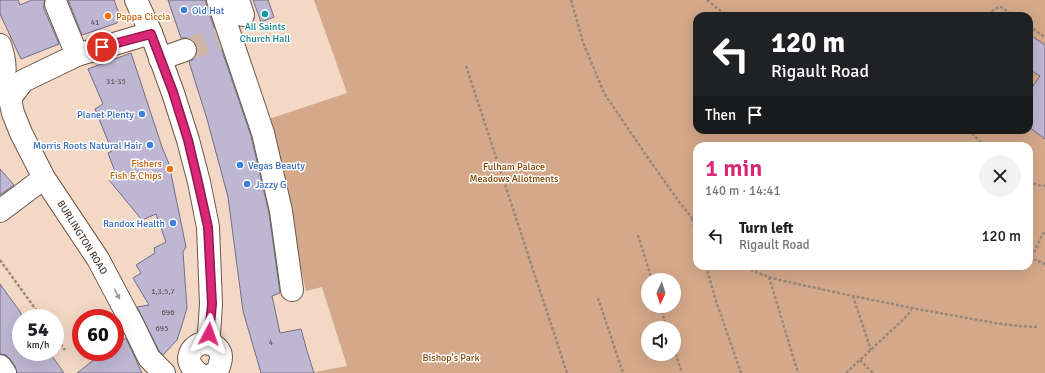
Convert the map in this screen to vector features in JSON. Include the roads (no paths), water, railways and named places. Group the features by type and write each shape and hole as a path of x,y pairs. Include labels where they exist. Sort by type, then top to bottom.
{"street":[{"path":"136,0 151,34 173,92 188,140 208,227 212,304 209,334 205,343"},
{"path":"218,0 225,36 263,133 281,211 292,290"},
{"path":"56,4 77,55"},
{"path":"4,91 77,55 151,34"},
{"name":"BURLINGTON ROAD","path":"0,45 4,56 4,91 21,133 44,178 98,259 149,358 164,373"},
{"path":"160,59 185,50"},
{"path":"0,211 44,178"},
{"path":"191,371 189,361 192,350 195,346 205,343 210,343 215,346 221,354 222,359 220,371"},
{"path":"0,366 5,373"}],"tunnel":[{"path":"185,50 221,38"}],"place":[{"name":"Old Hat","path":"184,10"},
{"name":"All Saints Church Hall","path":"265,14"},
{"name":"Pappa Ciccia","path":"108,16"},
{"name":"Planet Plenty","path":"142,114"},
{"name":"Morris Roots Natural Hair","path":"150,145"},
{"name":"Vegas Beauty","path":"240,165"},
{"name":"Fishers Fish & Chips","path":"170,169"},
{"name":"Jazzy G","path":"247,184"},
{"name":"Randox Health","path":"173,223"}],"park label":[{"name":"Fulham Palace Meadows Allotments","path":"514,172"},
{"name":"Bishop's Park","path":"451,357"}]}
